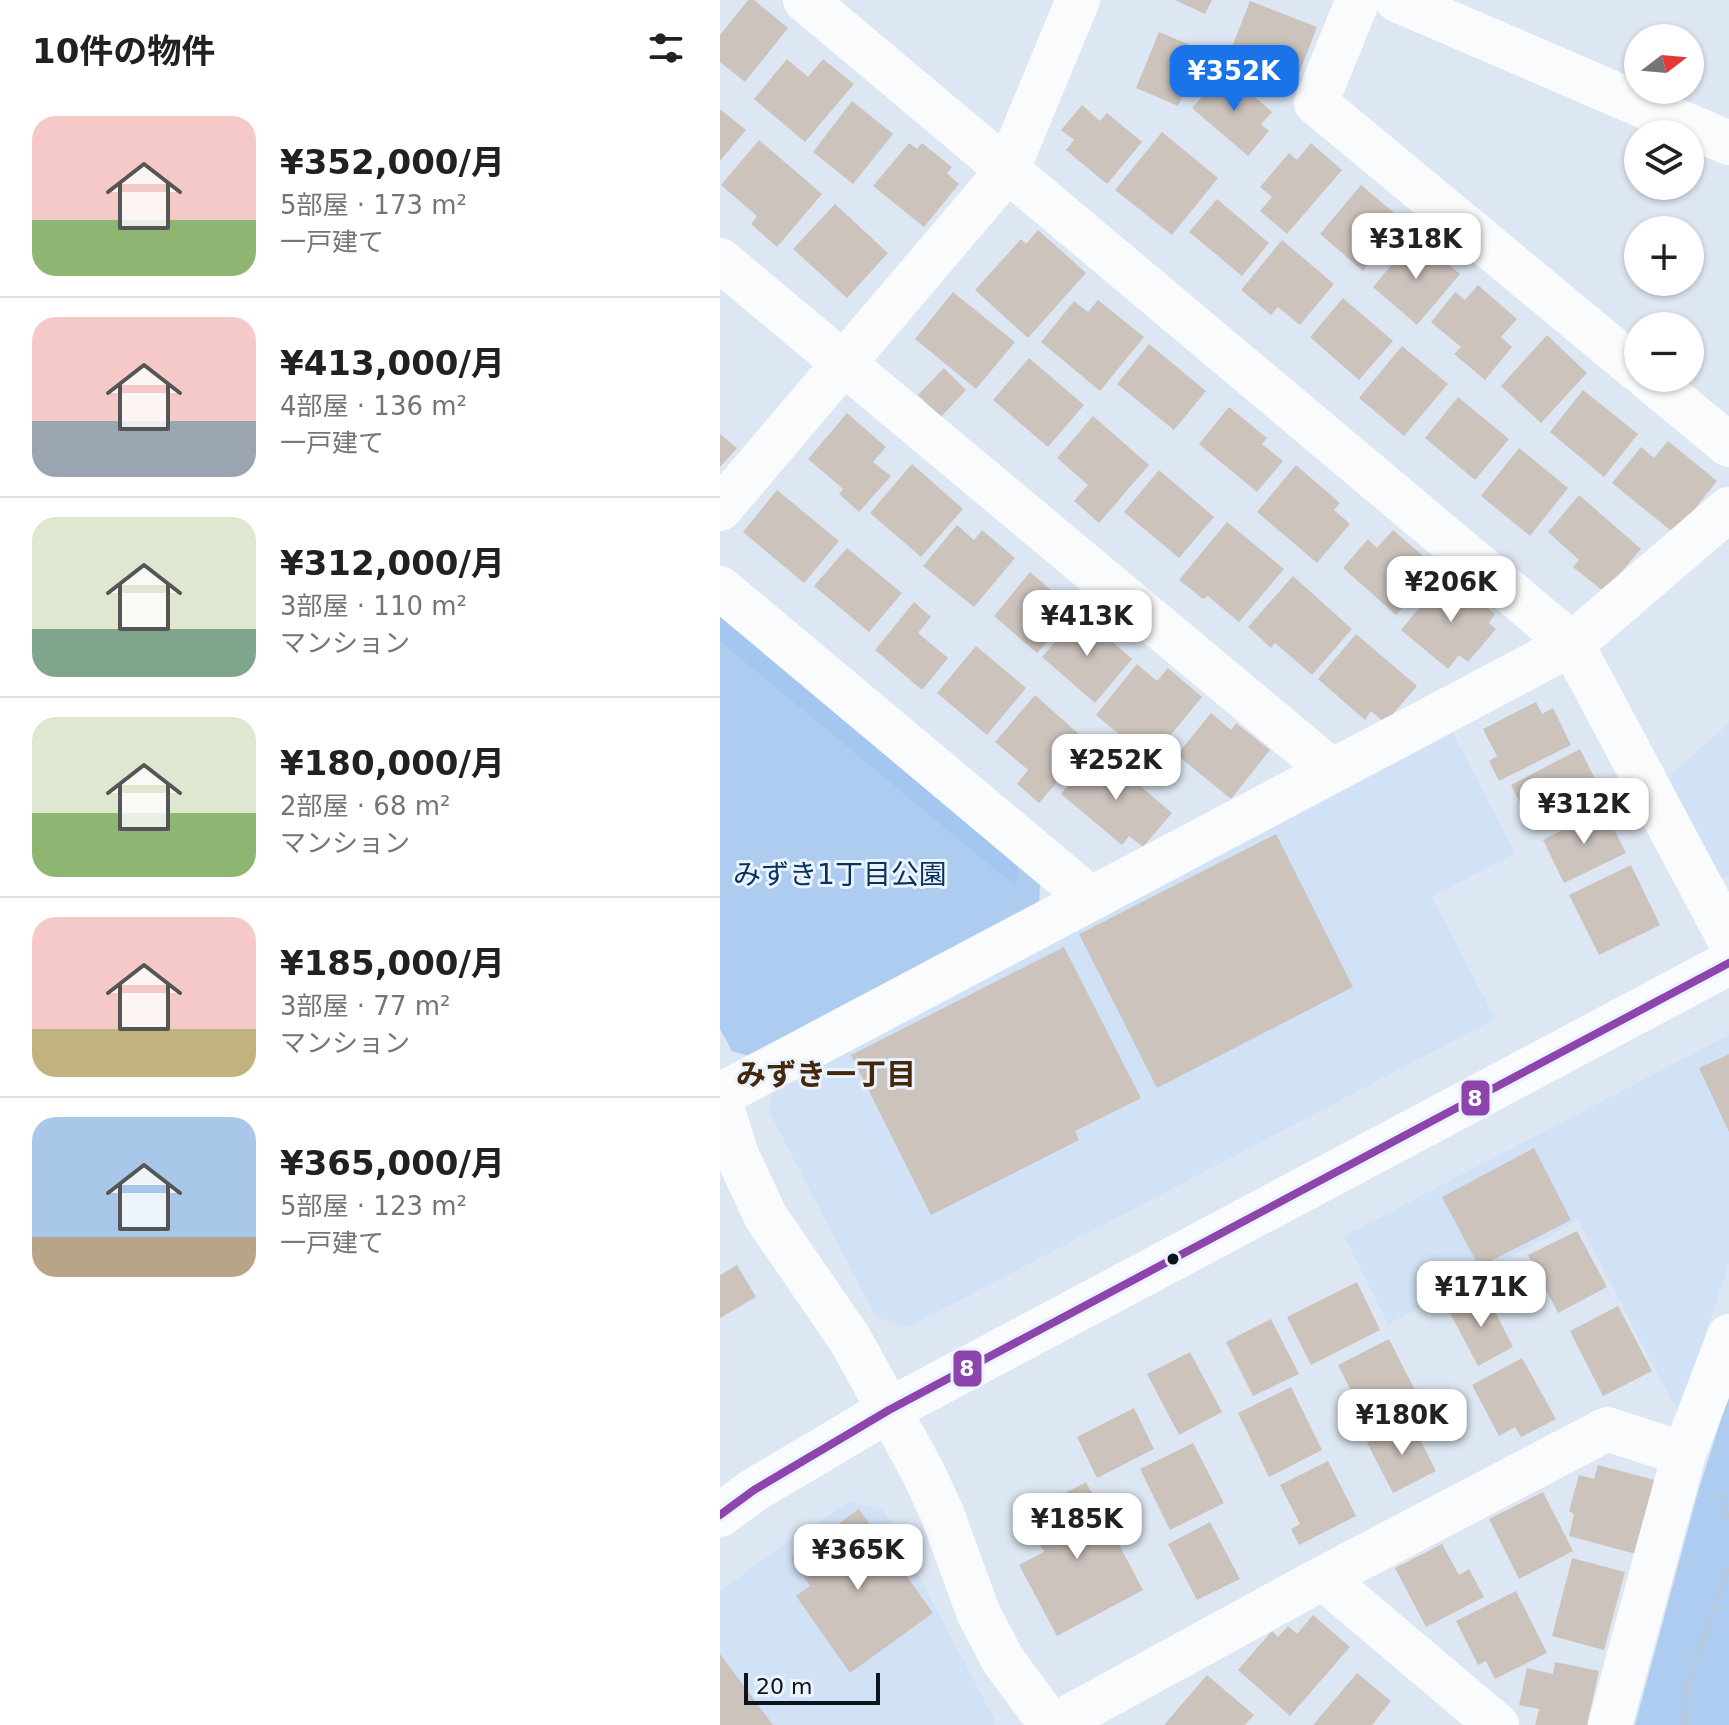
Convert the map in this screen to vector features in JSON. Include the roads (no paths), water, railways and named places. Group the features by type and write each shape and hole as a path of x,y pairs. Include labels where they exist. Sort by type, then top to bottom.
{"street":[{"path":"805,0 1572,644 1729,939"},
{"path":"720,509 1007,171 1078,0"},
{"path":"1358,0 1316,103 1624,358"},
{"path":"1397,0 1729,143"},
{"path":"720,260 1332,771"},
{"path":"1665,392 1729,445"},
{"path":"1684,1454 1607,1429 1323,1578 1053,1725 1003,1660 978,1612 942,1513 840,1321 766,1217 737,1155 720,1098 1090,898 1572,644 1729,509"},
{"path":"720,588 1090,898"},
{"path":"720,1515 765,1483 889,1410 1729,963"},
{"path":"1610,1725 1684,1454 1729,1336"},
{"path":"1323,1578 1497,1725"}],"district":[{"name":"みずき一丁目","path":"826,1075"}],"park label":[{"name":"みずき1丁目公園","path":"840,874"}]}
